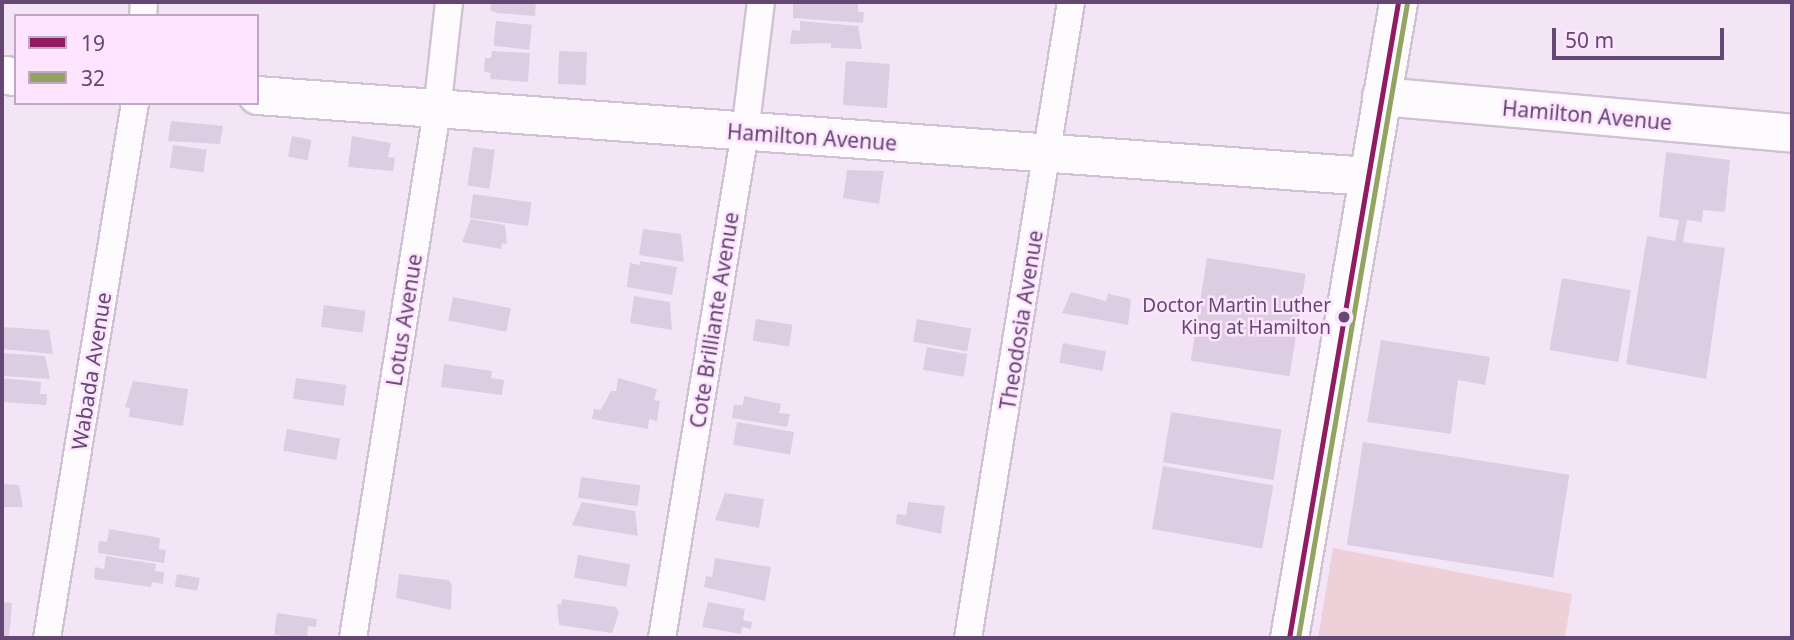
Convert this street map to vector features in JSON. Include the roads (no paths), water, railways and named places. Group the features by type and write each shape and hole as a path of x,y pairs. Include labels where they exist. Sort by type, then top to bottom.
{"street":[{"name":"Lotus Avenue","path":"353,638 438,111 449,2"},
{"name":"Cote Brilliante Avenue","path":"662,638 745,132 761,2"},
{"name":"Theodosia Avenue","path":"968,638 1048,155 1070,2"},
{"path":"1289,638 1398,2"},
{"name":"Hamilton Avenue","path":"259,94 438,111 1367,176"},
{"name":"Hamilton Avenue","path":"1381,96 1792,133"},
{"name":"Wabada Avenue","path":"47,638 135,105"}],"place":[{"name":"Doctor Martin Luther King at Hamilton","path":"1344,317"}]}
